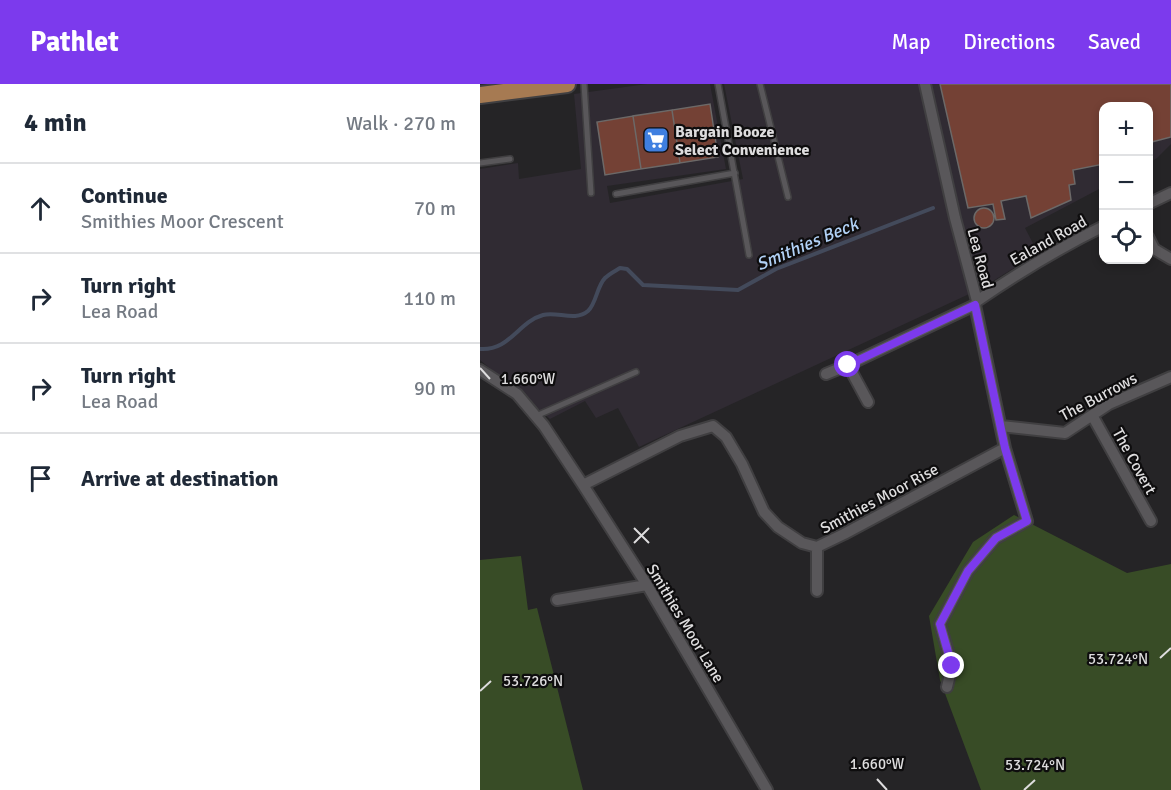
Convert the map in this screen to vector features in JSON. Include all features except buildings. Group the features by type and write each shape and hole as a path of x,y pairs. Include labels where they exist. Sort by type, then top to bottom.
{"main road":[{"path":"480,95 527,86 567,84"}],"street":[{"name":"Lea Road","path":"925,84 976,303 1005,448 1027,521 996,538 968,571 940,624 952,666 947,687"},
{"path":"1153,202 1171,193"},
{"name":"Ealand Road","path":"826,374 976,303 1019,273 1099,228"},
{"path":"1153,247 1171,259"},
{"path":"848,365 868,402"},
{"name":"Smithies Moor Lane","path":"480,370 516,394 536,416 584,485 647,585 767,790"},
{"name":"The Burrows","path":"1001,426 1065,433 1109,404 1171,377"},
{"name":"The Covert","path":"1092,415 1151,521"},
{"name":"Smithies Moor Rise","path":"584,485 680,436 713,426 726,437 742,464 764,512 778,527 802,543 817,547 1005,448"},
{"path":"817,547 817,591"},
{"path":"557,600 647,585"}],"lane":[{"path":"584,84 591,193"},
{"path":"718,84 750,255"},
{"path":"760,84 788,197"},
{"path":"480,163 510,159"},
{"path":"616,194 735,174"},
{"path":"536,416 636,372"}],"shaded area":[{"path":"647,84 710,84 726,169 607,186 610,203 743,179 724,84 1171,84 1171,144 1153,160 1153,102 1099,102 1099,189 1025,228 1038,253 980,289 639,447 618,408 596,418 585,401 550,419 480,360 480,169 518,163 519,179 581,169 574,94"}],"green space":[{"path":"1014,515 1127,573 1171,564 1171,790 981,790 940,680 929,616 973,542"},
{"path":"521,556 528,610 537,608 583,790 480,790 480,560"}],"waterway":[{"name":"Smithies Beck","path":"480,349 499,346 534,319 543,315 577,316 583,314 591,308 605,278 620,268 627,269 643,285 738,290 776,269 933,208"}],"place":[{"name":"Bargain Booze Select Convenience","path":"656,140"}],"route":[{"path":"848,365 975,305 1005,448 1027,521 996,538 968,571 940,624 952,666"}]}
